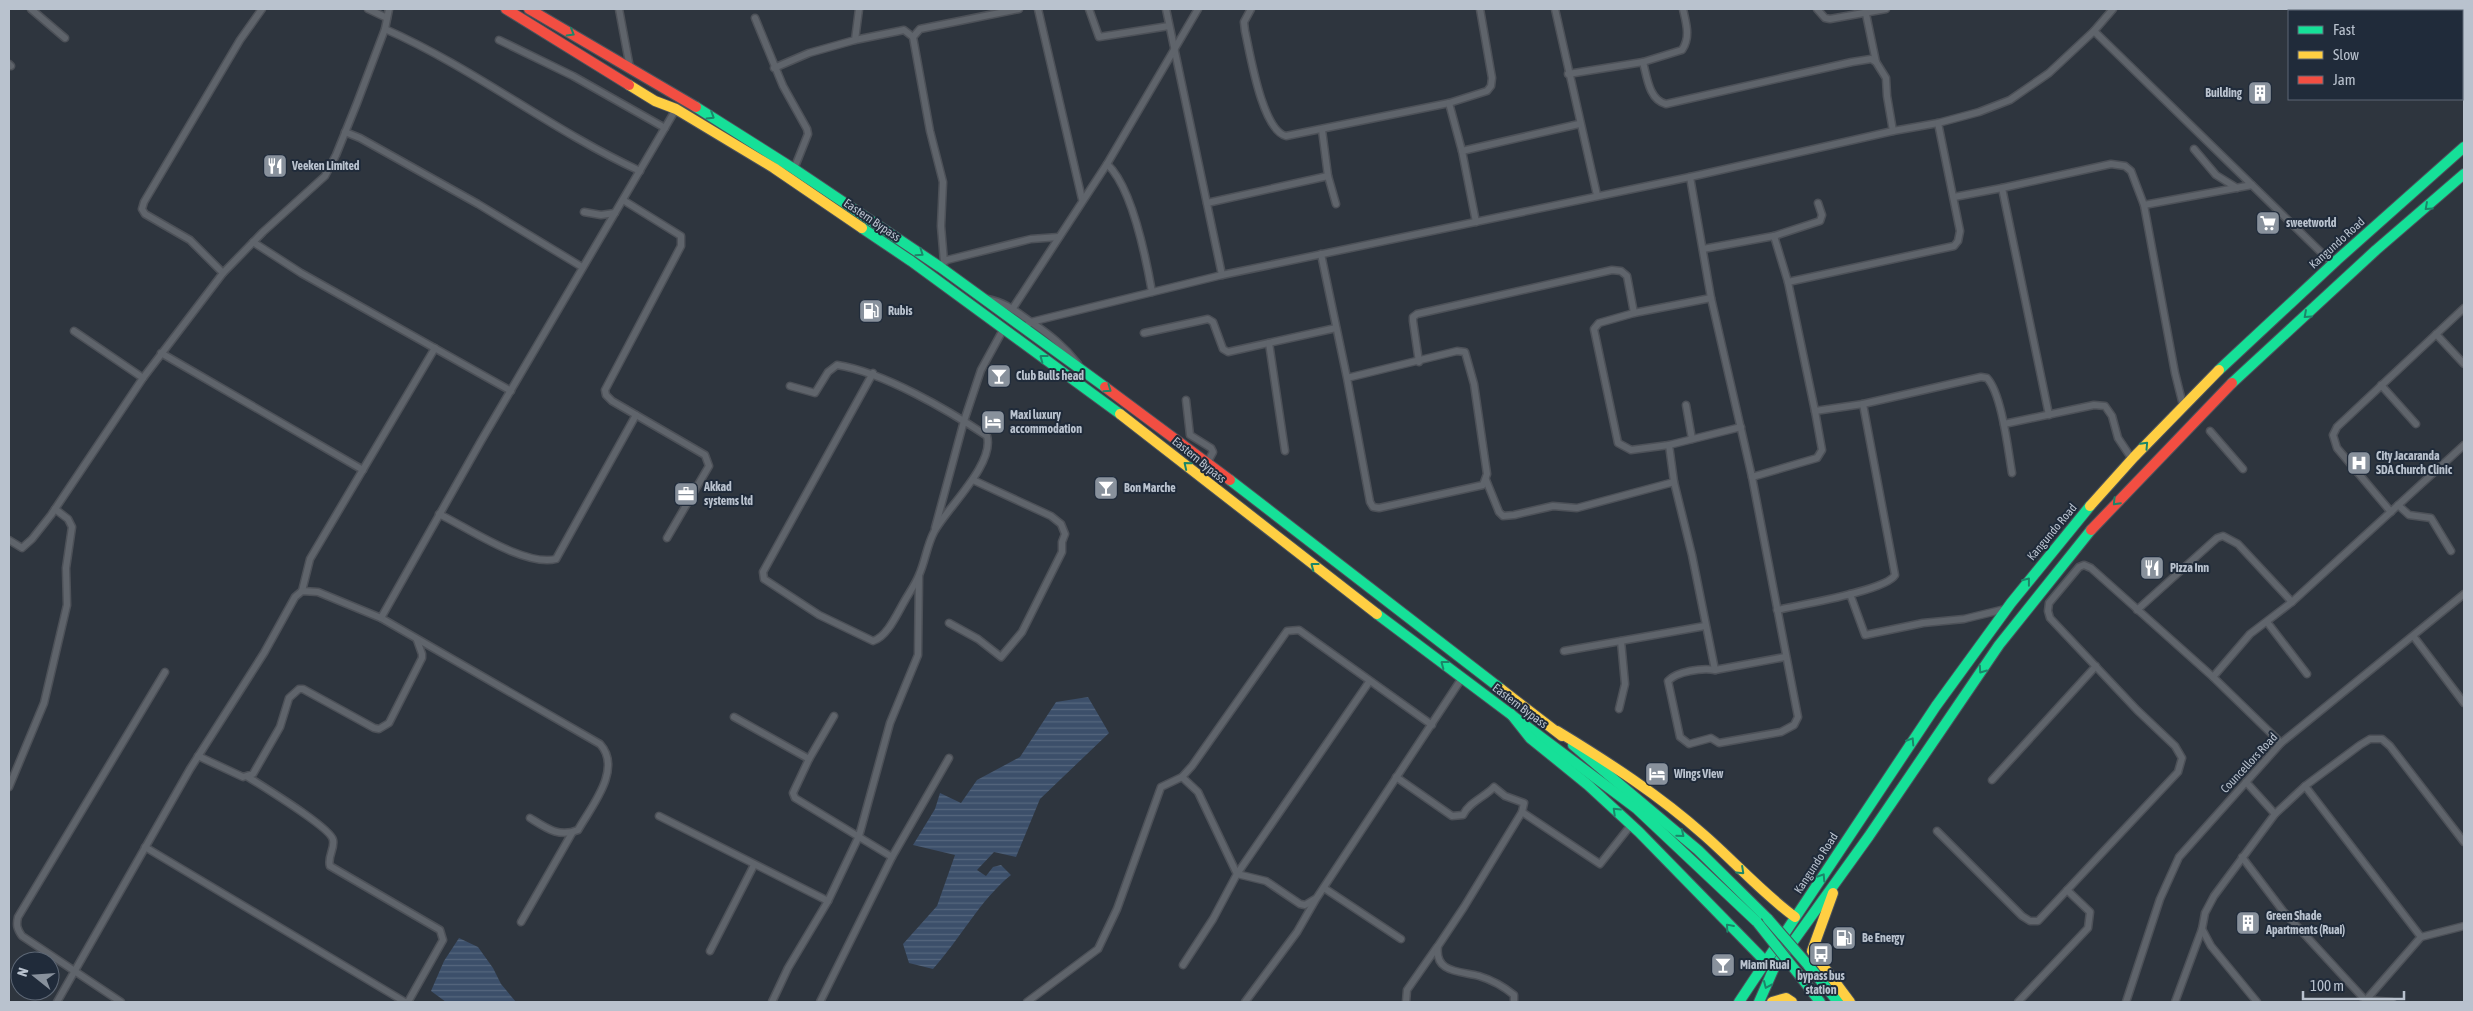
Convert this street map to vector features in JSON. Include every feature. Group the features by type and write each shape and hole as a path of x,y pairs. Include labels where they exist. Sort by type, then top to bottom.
{"main road":[{"name":"Eastern Bypass","path":"506,9 655,102 676,109 774,168 911,261 1163,446 1290,548 1462,678 1692,842 1738,885 1838,1002"},
{"name":"Eastern Bypass","path":"530,9 685,100 794,168 942,265 980,297 1028,325 1085,373 1208,462 1556,731 1640,806 1757,922 1820,1002"},
{"name":"Kangundo Road","path":"1739,1002 1764,960 1795,917 1925,719 2006,609 2068,531 2183,405 2273,318 2464,147"},
{"name":"Kangundo Road","path":"1759,1002 1774,968 1999,645 2080,541 2223,391 2376,250 2464,174"},
{"path":"1231,501 1241,489"},
{"path":"2068,531 2080,541"},
{"path":"2041,564 2053,576"},
{"path":"1984,638 1999,645"},
{"path":"1511,714 1518,728 1584,780 1704,898 1742,942 1764,960"},
{"path":"1556,731 1639,783 1703,835 1779,907 1795,917"},
{"path":"1839,877 1812,951 1850,1002"},
{"path":"1772,1002 1786,998 1792,1002"}],"street":[{"path":"30,9 65,38"},
{"path":"224,273 190,240 145,214 142,209 144,202 208,93 262,9"},
{"path":"368,9 387,18"},
{"path":"9,540 19,547 25,547 55,509 161,353 224,273 253,242 325,176 345,132 385,29 389,9"},
{"path":"619,9 630,68"},
{"path":"855,40 859,9"},
{"path":"913,37 920,29 1019,9"},
{"path":"1038,9 1082,199"},
{"path":"1089,9 1098,37 1169,26"},
{"path":"1166,9 1176,49 1222,275"},
{"path":"1013,308 1082,199 1107,164 1198,9"},
{"path":"1251,9 1244,22 1244,31 1260,96 1278,132 1286,136 1449,103 1487,91 1491,86 1492,78 1480,9"},
{"path":"1555,9 1579,124 1597,195"},
{"path":"1568,74 1643,62 1682,50 1687,37 1687,26 1683,9"},
{"path":"1817,9 1820,14 1830,19 1886,9"},
{"path":"980,297 996,300 1013,308 1028,325 1222,275 1690,177 1893,131 1938,123 1979,112 2010,100 2049,74 2094,31 2113,9"},
{"path":"1866,14 1876,62 1886,78 1893,131"},
{"path":"754,18 774,68 808,134 794,168"},
{"path":"385,29 416,42 538,114 640,170"},
{"path":"774,68 809,54 855,40 904,30 913,37 930,131 943,182 942,265 1031,239 1059,237"},
{"path":"2094,31 2333,264"},
{"path":"499,40 574,76 665,128"},
{"path":"1643,62 1652,93 1660,103 1666,104 1852,62 1871,59 1876,62"},
{"path":"1449,103 1462,151 1476,222"},
{"path":"381,618 582,266 676,109"},
{"path":"1788,282 1954,246 1958,241 1960,231 1938,123"},
{"path":"1462,151 1579,124"},
{"path":"1322,130 1328,176 1336,204"},
{"path":"345,132 360,138 478,204 582,266"},
{"path":"2194,150 2216,174 2237,188"},
{"path":"1107,164 1117,174 1132,214 1146,259 1152,292"},
{"path":"1954,197 2118,165 2131,170 2144,205 2175,373 2183,405"},
{"path":"1207,203 1328,176"},
{"path":"1690,177 1712,298 1752,477 1798,717 1794,724 1781,732 1743,740 1719,743 1711,738 1688,744 1680,737 1668,681 1684,673 1705,668 1715,670 1785,657"},
{"path":"2144,205 2252,185"},
{"path":"2002,188 2049,415"},
{"path":"623,200 681,236 683,240 682,246 606,384 606,395 636,415 705,455 708,460 709,466 667,538"},
{"path":"1703,249 1806,228 1820,221 1822,215 1818,203"},
{"path":"584,212 600,215 615,213"},
{"path":"1752,477 1817,458 1822,450 1788,282 1774,236"},
{"path":"253,242 301,273 512,391"},
{"path":"1320,254 1347,378 1367,492 1373,507 1379,508 1481,486 1486,480 1487,474 1474,384 1465,352 1457,352 1347,378"},
{"path":"1419,362 1413,317 1417,314 1457,304 1612,270 1621,271 1627,276 1634,313"},
{"path":"1712,298 1634,313 1599,323 1594,329 1618,443 1631,450 1669,445 1741,427"},
{"path":"2391,512 2337,448 2333,435 2337,427 2464,308"},
{"path":"1144,333 1208,318 1213,322 1224,352 1336,328"},
{"path":"873,373 762,572 763,576 819,615 873,641 885,632 919,576 934,531 964,421 981,370 1004,328"},
{"path":"74,331 143,378"},
{"path":"2436,334 2464,364"},
{"path":"1270,343 1285,451"},
{"path":"57,1002 198,756 264,653 295,597 302,591 310,559 435,348"},
{"path":"161,353 363,470"},
{"path":"790,386 815,393 828,372 837,365 873,373 964,421 987,436 988,441 973,480 934,531"},
{"path":"1815,412 1863,404 1981,377 1992,383 2004,424 2012,472"},
{"path":"2381,385 2416,424"},
{"path":"1186,400 1188,432 1213,452 1208,462"},
{"path":"1777,610 1850,594 1889,582 1895,572 1863,404"},
{"path":"1686,405 1692,439"},
{"path":"2004,424 2094,405 2105,406 2112,416 2118,438 2132,459"},
{"path":"439,514 518,554 545,562 556,559 636,415"},
{"path":"2210,431 2243,469"},
{"path":"1669,445 1674,482 1692,555 1715,670"},
{"path":"2212,677 2250,634 2292,602 2464,445"},
{"path":"949,623 978,639 1002,657 1022,632 1062,552 1062,542 1065,534 1062,524 1051,516 973,480"},
{"path":"1486,480 1499,512 1503,516 1514,516 1553,506 1577,508 1674,482"},
{"path":"2398,505 2409,515 2431,518 2451,551"},
{"path":"9,787 44,703 67,605 66,568 72,527 68,520 55,509"},
{"path":"2137,610 2217,538 2223,536 2238,544 2292,602"},
{"path":"2048,611 2050,603 2058,591 2084,565 2091,568 2212,677 2281,744"},
{"path":"772,1002 788,968 828,901 859,836 890,723 918,655 919,576"},
{"path":"302,591 318,592 381,618 600,744 605,750 608,769 606,779 578,830 560,833 550,831 530,818"},
{"path":"1850,594 1865,635 1923,623 1964,619 2006,609"},
{"name":"Councellors Road","path":"2126,1002 2160,899 2179,857 2281,744 2414,637 2464,594"},
{"path":"1937,831 2007,902 2030,921 2038,921 2153,801 2178,772 2181,765 2182,758 2175,746 2052,621 2048,611 2034,601"},
{"path":"2267,622 2307,674"},
{"path":"1564,651 1705,626"},
{"path":"1027,1002 1090,957 1098,949 1123,893 1157,794 1167,783 1182,778 1287,631 1299,630 1369,682 1407,706 1432,725"},
{"path":"2414,637 2464,704"},
{"path":"248,777 253,774 280,727 289,698 298,689 303,689 374,728 385,726 389,723 422,658 417,640"},
{"path":"1619,710 1625,684 1622,641"},
{"path":"1992,780 2096,666"},
{"path":"121,1002 22,936 17,930 18,917 165,672"},
{"path":"1245,1002 1296,932 1462,678"},
{"path":"1183,965 1213,920 1238,874 1369,682"},
{"path":"834,716 794,787 793,793 795,798 892,857"},
{"path":"734,717 809,759"},
{"path":"2175,1002 2202,929 2205,913 2214,896 2242,856 2275,814 2305,786 2370,739 2382,739 2390,746 2464,842"},
{"path":"145,847 407,1002 443,940 440,930 330,866 329,859 334,841 332,836 319,824 248,777 243,777 198,756"},
{"path":"820,1002 892,857 948,758"},
{"path":"1396,777 1452,816 1463,815 1469,806 1488,794 1494,787 1505,796 1524,804 1522,812 1464,907 1407,990 1406,1002"},
{"path":"1182,778 1198,792 1232,866 1238,874 1270,883 1300,904 1305,905 1316,899"},
{"path":"2246,782 2275,814"},
{"path":"2305,786 2421,937"},
{"path":"1522,812 1600,864 1631,825"},
{"path":"659,816 828,901"},
{"path":"521,922 572,832"},
{"path":"2242,856 2283,911 2366,1001 2392,1002"},
{"path":"710,952 754,865"},
{"path":"1324,888 1401,939"},
{"path":"2018,1002 2088,928 2090,912 2067,890"},
{"path":"2366,1001 2421,937 2464,926"},
{"path":"2202,929 2211,946 2258,1002"},
{"path":"1438,946 1438,959 1442,965 1450,970 1493,981 1514,995 1514,1002"}],"water":[{"path":"1088,697 1109,733 1040,799 1016,857 994,852 977,870 986,876 993,867 1001,865 1011,875 980,908 933,969 909,963 903,944 937,906 955,855 913,845 935,809 940,793 961,803 977,780 1020,757 1056,702"},
{"path":"459,938 478,947 493,968 501,984 516,1002 446,1002 431,991 444,961"}],"traffic: fast":[{"path":"696,107 794,169 940,267 1105,387"},
{"path":"2219,370 2337,260 2464,147"},
{"path":"2232,383 2376,250 2464,174"},
{"path":"862,228 911,261 1120,414"},
{"path":"1230,480 1501,689"},
{"path":"1739,1002 1936,706 2011,603 2090,506"},
{"path":"1759,1002 1774,968 1869,836 1999,645 2091,530"},
{"path":"1377,614 1637,809 1757,922"},
{"path":"1511,714 1530,738 1588,785 1639,832 1764,960"},
{"path":"1573,745 1698,850 1768,919"},
{"path":"1768,919 1808,965"},
{"path":"1757,922 1800,976"},
{"path":"1808,965 1838,1002"},
{"path":"1800,976 1820,1002"}],"traffic: slow":[{"path":"629,85 655,101 676,109 774,168 862,228"},
{"path":"2090,506 2134,457 2219,370"},
{"path":"1120,414 1377,614"},
{"path":"1501,689 1562,736"},
{"path":"1557,731 1614,767 1687,820 1771,898 1795,917"},
{"path":"1833,893 1812,951 1850,1002"},
{"path":"1772,1002 1786,998 1792,1002"}],"traffic: jam":[{"path":"506,9 629,85"},
{"path":"529,9 696,107"},
{"path":"2091,530 2232,383"},
{"path":"1105,387 1230,480"}],"place":[{"name":"Building","path":"2260,93"},
{"name":"Veeken Limited","path":"275,166"},
{"name":"sweetworld","path":"2268,223"},
{"name":"Rubis","path":"871,311"},
{"name":"Club Bulls head","path":"999,376"},
{"name":"Maxi luxury accommodation","path":"993,422"},
{"name":"City Jacaranda SDA Church Clinic","path":"2359,463"},
{"name":"Bon Marche","path":"1106,488"},
{"name":"Akkad systems ltd","path":"686,494"},
{"name":"Pizza Inn","path":"2152,568"},
{"name":"Wings View","path":"1657,774"},
{"name":"Green Shade Apartments (Ruai)","path":"2248,923"},
{"name":"Be Energy","path":"1844,938"},
{"name":"bypass bus station","path":"1821,954"},
{"name":"Miami Ruai","path":"1723,965"}]}
